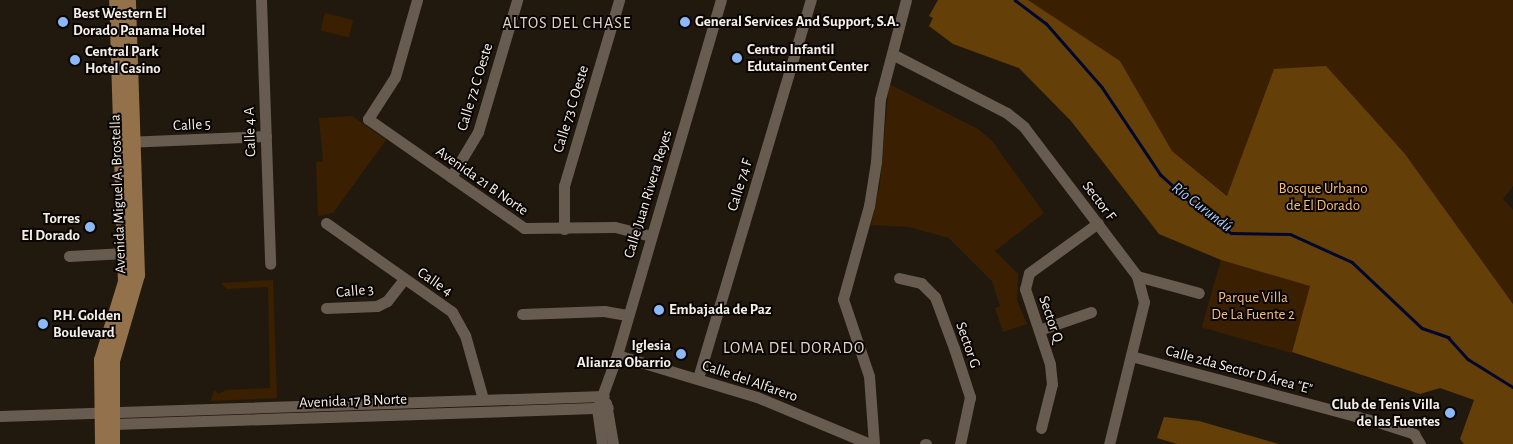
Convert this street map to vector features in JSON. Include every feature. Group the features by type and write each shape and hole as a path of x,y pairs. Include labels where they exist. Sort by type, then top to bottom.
{"main road":[{"name":"Avenida Miguel A. Brostella","path":"102,444 110,416 113,361 138,275 116,0"},
{"name":"Avenida Miguel A. Brostella","path":"113,444 102,351 125,282 129,0"}],"street":[{"name":"Calle 4 A","path":"261,0 270,264"},
{"name":"Avenida 21 B Norte","path":"417,0 395,76 368,119 524,228 615,227 651,236"},
{"name":"Calle 72 C Oeste","path":"451,177 478,132 517,0"},
{"name":"Calle 73 C Oeste","path":"564,229 564,186 619,0"},
{"name":"Calle Juan Rivera Reyes","path":"603,409 604,396 627,315 721,0"},
{"name":"Calle 74 F","path":"698,378 811,0"},
{"path":"872,444 869,376 843,299 869,206 876,162 880,99 906,0"},
{"name":"Sector F","path":"892,54 1007,112 1024,127 1136,276 1144,302 1108,444"},
{"name":"Calle 5","path":"127,142 266,136"},
{"name":"Calle 4","path":"326,223 452,312 465,335 483,399"},
{"name":"Sector Q","path":"1041,428 1052,384 1050,364 1025,289 1029,273 1098,223"},
{"path":"68,256 125,253"},
{"path":"1136,276 1199,293"},
{"name":"Calle 3","path":"326,308 378,306 387,301 404,278"},
{"name":"Sector G","path":"899,278 921,283 935,298 954,348 970,397 960,444"},
{"path":"522,314 604,311 627,315"},
{"path":"1039,330 1091,312"},
{"name":"Calle del Alfarero","path":"617,355 758,396 872,444"},
{"name":"Calle 2da Sector D Área \"E\"","path":"1131,356 1384,424 1414,434 1420,444"},
{"name":"Avenida 17 B Norte","path":"110,416 483,399 604,396"},
{"path":"602,444 603,409"},
{"path":"603,409 613,444"},
{"name":"Avenida 17 B Norte","path":"0,416 603,409"}],"green space":[{"name":"Bosque Urbano de El Dorado","path":"938,0 1028,0 1120,61 1172,151 1227,196 1274,69 1326,66 1405,154 1513,304 1513,444 1464,444 1460,439 1474,400 1440,388 1420,394 1292,352 1310,286 1221,260 1159,234 1071,121 1019,68 953,44 929,26 933,18 929,16"},
{"path":"1028,0 1513,0 1513,186 1503,199 1513,210 1513,304 1405,154 1274,69 1228,196 1172,151 1120,61"},
{"path":"325,13 353,20 349,37 321,30"},
{"path":"889,84 978,129 992,141 1044,213 995,251 1018,274 1017,301 1027,324 1003,332 995,308 1000,306 992,281 949,238 909,227 871,225 880,184"},
{"path":"352,116 386,140 333,213 318,216 316,162 323,162 319,118"},
{"name":"Parque Villa De La Fuente 2","path":"1221,260 1310,286 1291,353 1202,327"},
{"path":"273,280 277,398 211,401 214,390 219,394 226,390 270,388 268,287 227,289 221,283"},
{"path":"1164,417 1199,421 1279,444 1177,444 1157,438"}],"waterway":[{"name":"Río Curundú","path":"1015,0 1046,23 1102,87 1161,175 1193,204 1231,233 1290,234 1352,262 1422,328 1448,337 1468,359 1513,387"}],"place":[{"name":"Best Western El Dorado Panama Hotel","path":"63,22"},
{"name":"General Services And Support, S.A.","path":"685,22"},
{"name":"Centro Infantil Edutainment Center","path":"737,58"},
{"name":"Central Park Hotel Casino","path":"75,60"},
{"name":"Torres El Dorado","path":"90,227"},
{"name":"Embajada de Paz","path":"659,310"},
{"name":"P.H. Golden Boulevard","path":"43,324"},
{"name":"Iglesia Alianza Obarrio","path":"681,354"},
{"name":"Club de Tenis Villa de las Fuentes","path":"1450,413"}],"district":[{"name":"ALTOS DEL CHASE","path":"567,23"},
{"name":"LOMA DEL DORADO","path":"794,348"}]}
